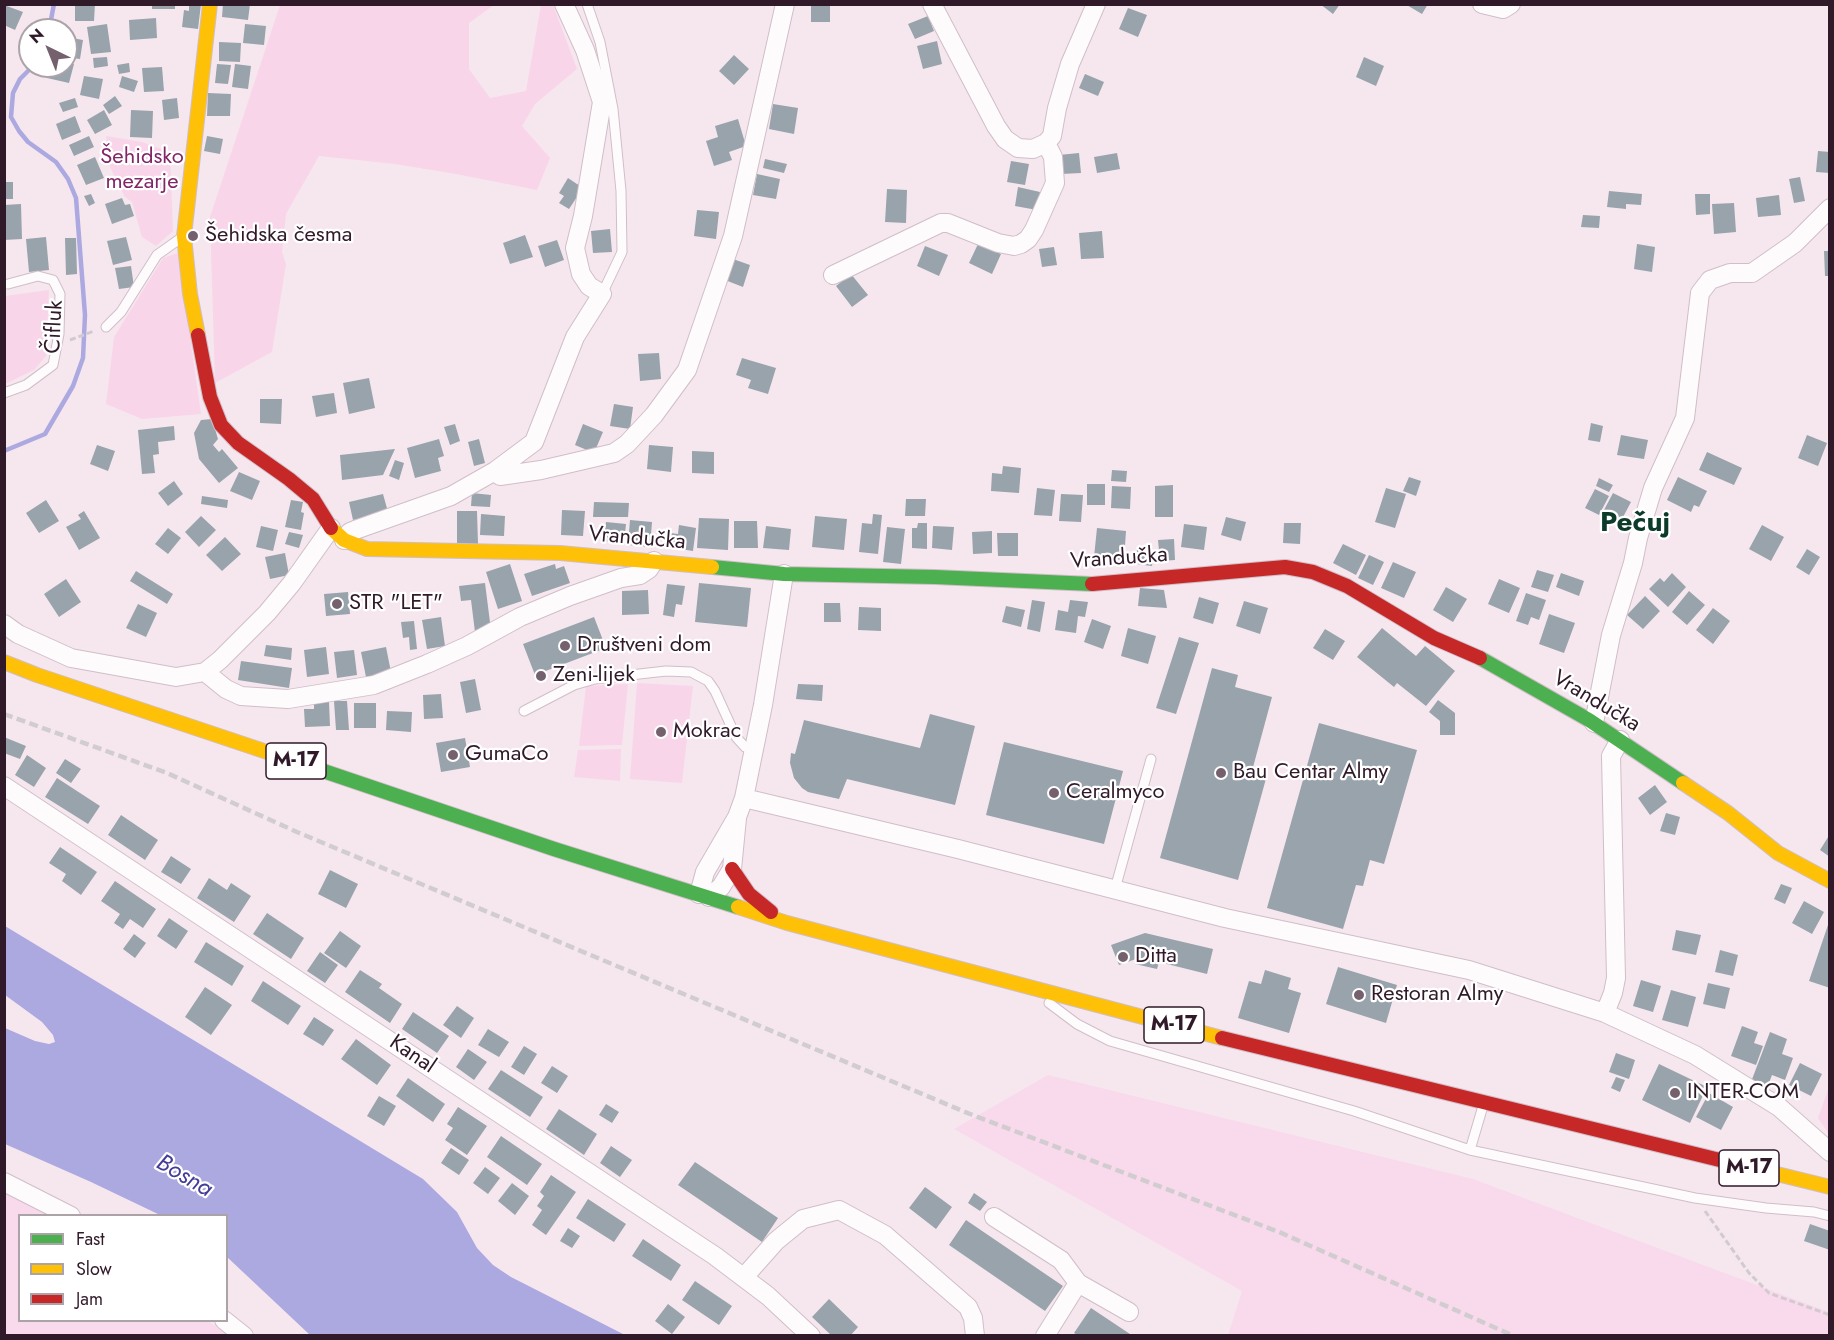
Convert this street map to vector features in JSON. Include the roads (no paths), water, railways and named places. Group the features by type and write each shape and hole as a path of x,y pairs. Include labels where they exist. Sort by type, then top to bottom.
{"street":[{"path":"210,4 184,236 190,294 210,398 221,425 238,443 313,499 338,534"},
{"path":"4,624 18,634 71,658 176,677 206,672 267,613 338,534 356,530 451,496 495,471 534,442 575,337 602,294 589,286 581,274 575,248 583,216 602,102 585,50 564,4"},
{"path":"495,471 500,476 614,453 627,444 654,415 687,370 733,236 785,4"},
{"path":"932,4 990,116 1005,139 1018,148 1033,149 1046,143 1052,136 1057,108 1070,64 1096,4"},
{"path":"1482,4 1503,9 1511,4"},
{"path":"833,275 940,223 948,223 998,243 1021,244 1028,239 1055,183 1053,157 1046,143"},
{"path":"1594,723 1611,635 1638,538 1653,489 1685,418 1700,293 1710,280 1730,273 1752,273 1795,243 1830,208"},
{"name":"Vrandučka","path":"338,534 367,549 560,553 784,574 935,577 1084,585 1285,567 1313,572 1347,586 1434,638 1482,659 1594,723 1728,813 1778,853 1830,881"},
{"path":"206,672 226,689 241,696 288,699 374,685 467,646 520,617 570,596 621,578 640,575 649,569 654,561"},
{"path":"737,817 732,869 721,887 704,895 705,872 737,817 744,798 784,574"},
{"path":"4,662 37,675"},
{"name":"M-17","path":"4,668 37,675 555,849 788,923 1252,1046 1823,1185"},
{"path":"1605,1013 1616,978 1611,756 1620,740"},
{"name":"Kanal","path":"4,786 744,1277 811,1335"},
{"path":"744,798 958,849 1225,918 1468,970 1605,1013 1704,1060 1779,1107 1830,1152"},
{"path":"732,869 748,894 788,923"},
{"path":"4,1182 69,1214"},
{"path":"744,1277 776,1241 803,1219 839,1210 885,1235 968,1306 973,1318 975,1335"},
{"path":"994,1217 1061,1260 1078,1283 1129,1312"},
{"path":"1048,1334 1078,1283"},
{"path":"227,1322 244,1335"}],"lane":[{"path":"587,4 600,42 613,109 621,191 622,252 602,294"},
{"path":"106,327 121,312 157,255 184,236"},
{"name":"Čifluk","path":"4,393 26,385 53,365 59,334 60,294 53,280 38,276 8,284"},
{"path":"524,711 574,685 595,679 666,671 691,672 708,681 736,737 745,747 754,751"},
{"path":"1115,890 1151,759"},
{"path":"1031,988 1077,1024 1110,1041 1354,1111 1470,1150 1695,1198 1766,1209 1814,1212 1830,1216"},
{"path":"1470,1150 1485,1102"},
{"path":"1823,1185 1830,1197"}],"water":[{"name":"Bosna","path":"5,926 423,1179 457,1212 477,1248 493,1265 511,1277 625,1335 310,1335 228,1258 228,1214 158,1214 5,1144 5,1028 35,1041 49,1044 55,1042 53,1035 42,1022 5,995"}],"waterway":[{"path":"51,18 54,4"},
{"path":"4,451 45,434 73,386 83,358 85,315 76,198 68,179 56,162 28,142 11,117 13,93 21,78"}],"railway":[{"path":"4,714 167,773 297,832 970,1114 1279,1232 1514,1336"}],"place":[{"name":"Šehidska česma","path":"193,236"},
{"name":"STR \"LET\"","path":"337,604"},
{"name":"Društveni dom","path":"565,646"},
{"name":"Zeni-lijek","path":"541,676"},
{"name":"Mokrac","path":"661,732"},
{"name":"GumaCo","path":"453,755"},
{"name":"Bau Centar Almy","path":"1221,773"},
{"name":"Ceralmyco","path":"1054,793"},
{"name":"Ditta","path":"1123,957"},
{"name":"Restoran Almy","path":"1359,995"},
{"name":"INTER-COM","path":"1675,1093"}],"district":[{"name":"Pečuj","path":"1635,524"}],"park label":[{"name":"Šehidsko mezarje","path":"142,170"}]}
